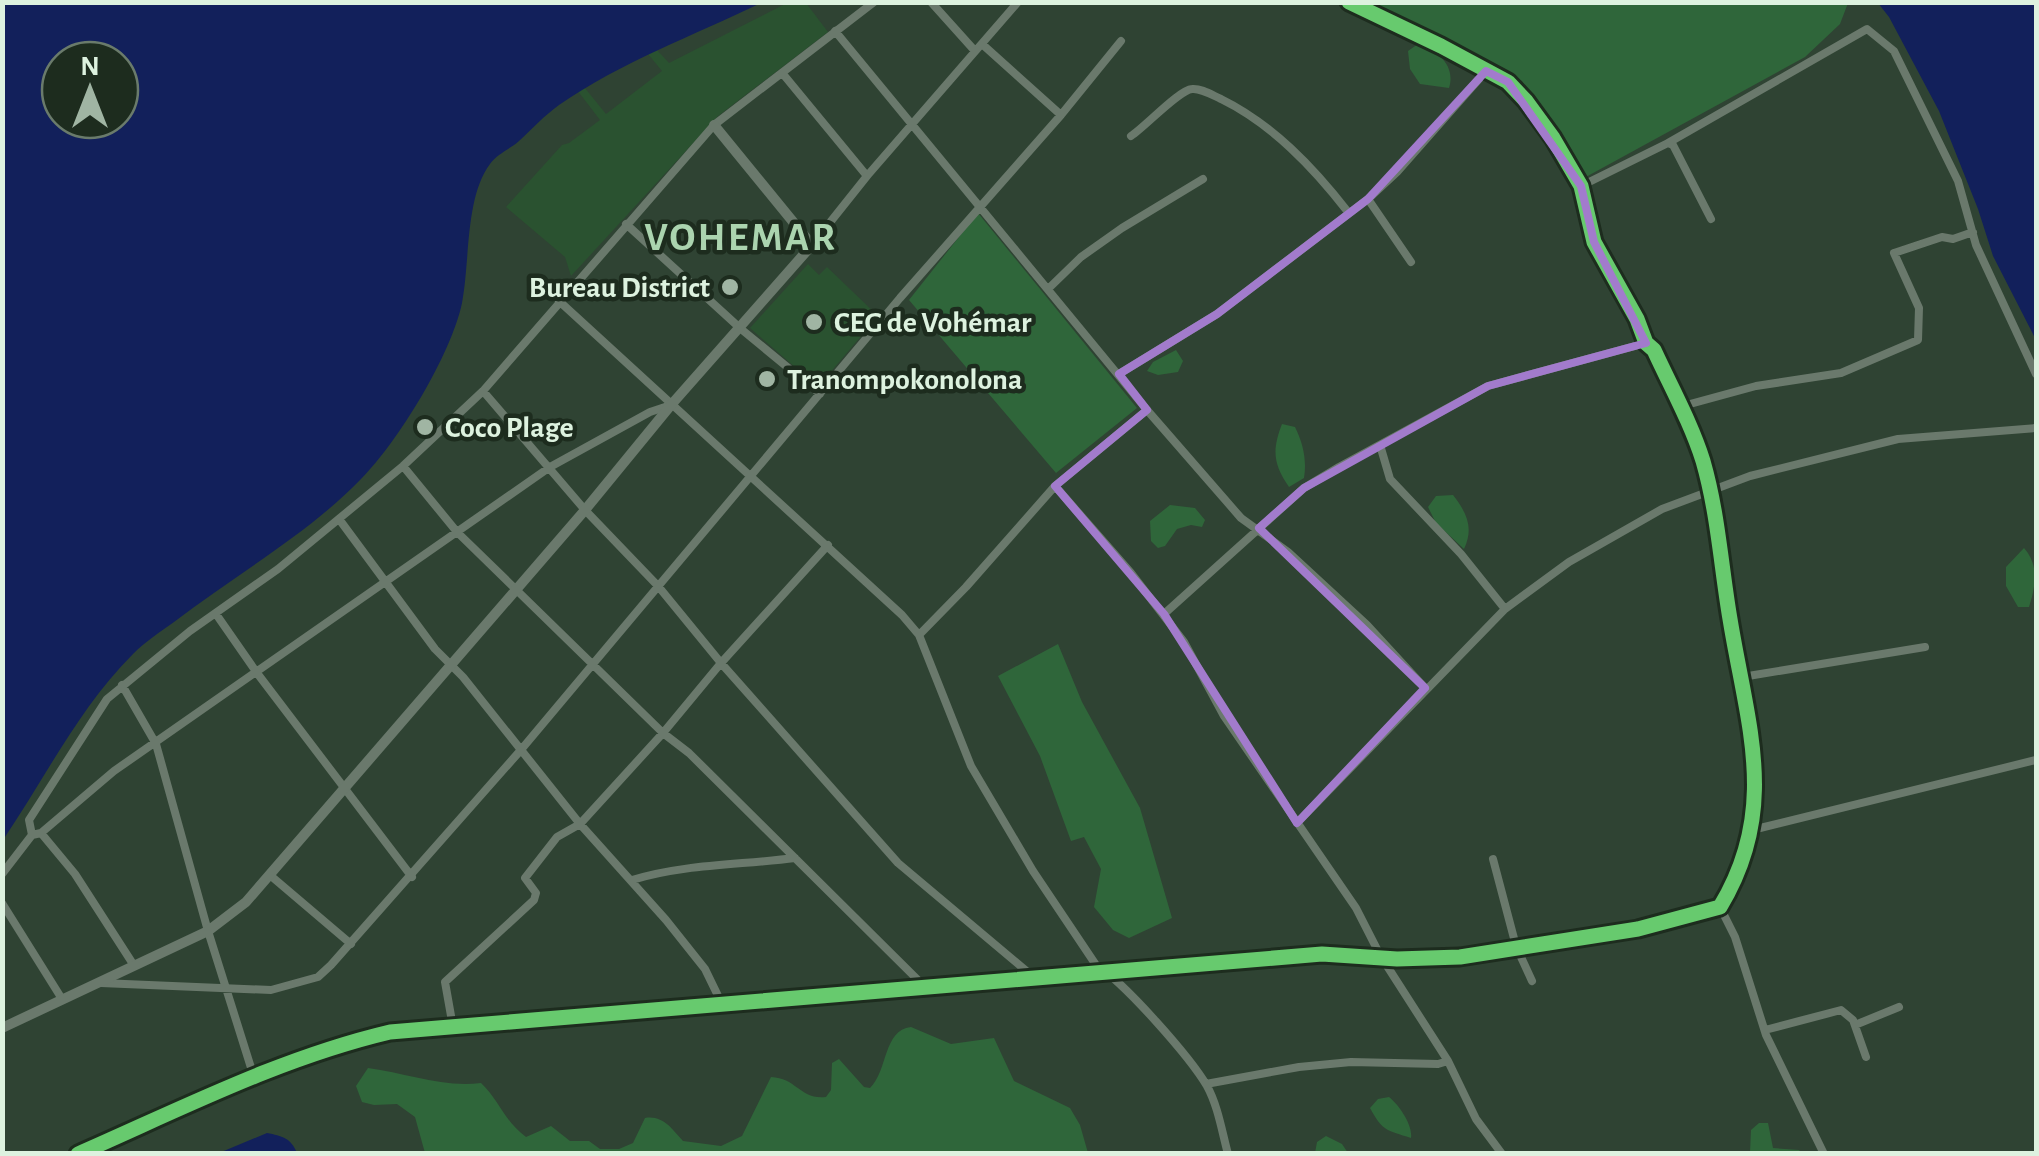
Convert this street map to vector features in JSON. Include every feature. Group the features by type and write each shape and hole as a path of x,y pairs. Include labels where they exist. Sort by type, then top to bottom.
{"street":[{"path":"133,964 75,874 29,820 99,710 122,685 402,466 482,392 714,125 874,2"},
{"path":"931,2 1061,115"},
{"path":"2,1028 208,932 272,876 1018,2"},
{"path":"78,1154 253,1074 339,1044 390,1032 1322,954 1460,957 1638,929 1720,907 1746,854 1756,794 1742,677 1709,489 1693,432 1654,350 1646,343 1594,242 1581,186 1526,102 1508,82 1349,2"},
{"path":"1581,186 1668,143 1867,29 1894,51 1958,181 1972,232 2036,374"},
{"path":"836,31 978,207 1241,518 1288,552 1367,626 1425,688"},
{"path":"101,983 271,990 318,977 520,751 1121,41"},
{"path":"1119,374 1217,314 1368,198 1397,172 1486,71"},
{"path":"783,74 867,176"},
{"path":"1131,136 1152,122 1182,92 1192,88 1204,91 1245,112 1295,152 1348,212"},
{"path":"714,125 812,245"},
{"path":"1668,143 1673,145 1710,219"},
{"path":"1048,290 1109,238 1203,180"},
{"path":"1368,198 1411,262"},
{"path":"626,224 741,329 820,394"},
{"path":"1679,407 1756,386 1842,373 1918,340 1919,308 1894,253 1972,232"},
{"path":"559,301 902,614 918,635 971,766 1033,870 1096,965 1110,974 1206,1084 1228,1154"},
{"path":"1164,614 1304,488 1380,444 1488,386 1646,343"},
{"path":"482,392 658,586 720,662 898,862 1036,980"},
{"path":"2,874 37,834 114,771 550,467 650,412 671,405"},
{"path":"918,635 1055,486 1147,410"},
{"path":"1297,823 1505,608 1568,562 1662,509 1709,489 1898,439 2036,428"},
{"path":"1380,444 1390,478 1505,608"},
{"path":"402,466 458,532 926,988"},
{"path":"1055,486 1184,642 1224,716 1327,862 1380,955 1448,1061 1476,1119 1502,1154"},
{"path":"339,519 435,650 706,969 722,1002"},
{"path":"453,1027 445,982 534,900 536,893 525,878 557,838 580,824 663,733 720,662 828,545"},
{"path":"216,614 412,876"},
{"path":"1742,677 1925,647"},
{"path":"122,685 156,744 208,932 253,1074"},
{"path":"1752,830 2036,760"},
{"path":"632,880 685,868 795,858"},
{"path":"1493,859 1516,946 1532,981"},
{"path":"272,876 351,944"},
{"path":"2,904 62,999"},
{"path":"1720,907 1736,937 1765,1030 1824,1154"},
{"path":"1854,1025 1900,1007"},
{"path":"1765,1030 1841,1010 1854,1025 1866,1057"},
{"path":"1206,1084 1350,1062 1448,1061"}],"highlighted area":[{"path":"1486,71 1508,82 1581,186 1594,242 1646,343 1488,386 1304,488 1259,528 1425,688 1297,823 1164,614 1055,486 1147,410 1119,374 1217,314 1368,199"}],"shaded area":[{"path":"3,2 761,3 583,90 493,160 476,194 456,324 435,372 391,443 361,479 318,518 133,654 79,720 3,840"},
{"path":"787,3 806,3 828,32 718,116 571,276 565,257 506,207 562,145 600,120 574,86 646,38 669,63","holes":["639,43 662,71 606,114 580,82"]},
{"path":"1366,3 1848,3 1840,24 1805,57 1584,178 1522,81"},
{"path":"1878,3 2036,3 2036,340 1993,256 1939,111"},
{"path":"1418,44 1444,60 1450,73 1449,88 1420,84 1410,69 1408,51"},
{"path":"978,213 1137,408 1056,473 909,300"},
{"name":"CEG de Vohémar","path":"808,264 819,275 827,267 878,316 818,387 750,328"},
{"path":"1176,350 1183,361 1178,372 1158,375 1147,371 1153,362"},
{"path":"1282,424 1295,427 1305,458 1304,478 1289,487 1276,457"},
{"path":"1453,495 1468,521 1464,549 1436,523 1428,507 1436,496"},
{"path":"1170,505 1195,508 1205,520 1202,527 1177,529 1165,546 1158,548 1151,541 1150,521"},
{"path":"2024,548 2034,568 2034,583 2029,607 2018,607 2006,586 2006,567"},
{"path":"1058,644 1082,702 1140,808 1172,918 1129,938 1113,930 1094,907 1101,869 1084,837 1071,841 1040,756 998,676"},
{"path":"911,1027 951,1044 994,1038 1014,1081 1070,1108 1088,1153 425,1153 415,1117 397,1104 362,1102 356,1086 368,1068 439,1082 481,1083 526,1137 551,1126 570,1141 589,1141 600,1149 619,1149 633,1143 645,1118 651,1118 667,1124 683,1141 721,1146 742,1136 771,1077 787,1081 810,1095 826,1097 831,1090 832,1063 839,1059 864,1087 870,1088 895,1035"},
{"path":"1389,1097 1410,1127 1411,1138 1386,1129 1370,1108 1378,1099"},
{"path":"1759,1123 1768,1123 1773,1148 1802,1153 1750,1153 1751,1130"},
{"path":"267,1133 285,1138 297,1153 219,1153"},
{"path":"1326,1136 1342,1144 1348,1153 1315,1153 1317,1142"}],"cycle path":[{"path":"78,1154 270,1070 390,1032 1322,954 1397,959 1460,957 1638,929 1720,907 1738,871 1749,835 1754,765 1712,500 1693,433 1654,350 1646,343 1594,242 1581,186 1526,101 1508,82 1349,2"}],"place":[{"name":"Bureau District","path":"730,287"},
{"name":"CEG de Vohémar","path":"814,322"},
{"name":"Tranompokonolona","path":"767,379"},
{"name":"Coco Plage","path":"425,427"}],"district":[{"name":"VOHEMAR","path":"741,236"}]}
